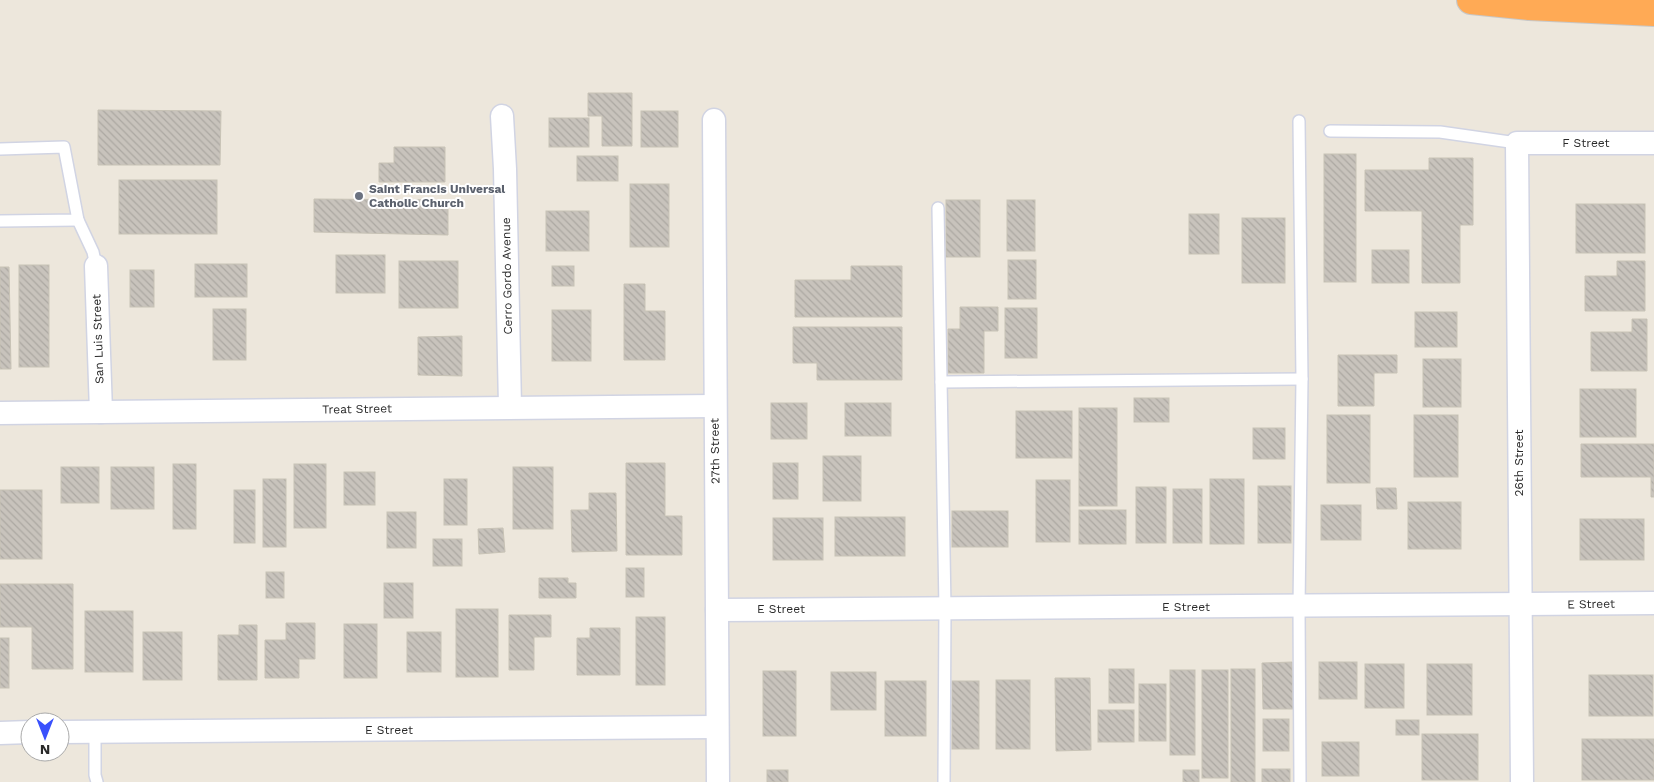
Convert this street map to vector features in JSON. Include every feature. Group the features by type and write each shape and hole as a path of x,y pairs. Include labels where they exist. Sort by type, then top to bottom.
{"highway":[{"path":"1471,0 1529,6 1654,12"}],"street":[{"name":"Cerro Gordo Avenue","path":"502,116 505,169 510,407"},
{"name":"27th Street","path":"714,120 714,406 718,782"},
{"name":"F Street","path":"1518,143 1654,143"},
{"name":"26th Street","path":"1518,143 1522,782"},
{"name":"San Luis Street","path":"96,266 101,412"},
{"name":"Treat Street","path":"0,413 714,406"},
{"name":"E Street","path":"717,610 1654,603"},
{"name":"E Street","path":"70,732 717,728"},
{"path":"0,733 20,732"}],"lane":[{"path":"1299,121 1302,379 1299,606 1300,782"},
{"path":"1330,131 1440,132 1518,143"},
{"path":"0,149 64,146 78,220 93,252 96,266"},
{"path":"938,208 945,608 944,782"},
{"path":"0,221 78,220"},
{"path":"940,382 1302,379"},
{"path":"95,732 95,775 97,782"}],"building":[{"path":"588,93 632,93 632,146 602,146 602,116 588,116"},
{"path":"98,110 221,111 220,165 98,165"},
{"path":"641,111 678,111 678,147 641,147"},
{"path":"549,118 589,118 589,147 549,147"},
{"path":"394,147 445,147 445,182 379,182 379,163 394,163"},
{"path":"1324,154 1356,154 1356,282 1324,282"},
{"path":"577,156 618,156 618,181 577,181"},
{"path":"1429,158 1473,158 1473,225 1460,225 1460,283 1422,283 1422,211 1365,211 1365,170 1429,170"},
{"path":"119,180 217,180 217,234 119,234"},
{"path":"630,184 669,184 669,247 630,247"},
{"path":"314,199 448,200 448,235 314,232"},
{"path":"946,200 980,200 980,257 946,257"},
{"path":"1007,200 1035,200 1035,251 1007,251"},
{"path":"1576,204 1645,204 1645,253 1576,253"},
{"path":"546,211 589,211 589,251 546,251"},
{"path":"1189,214 1219,214 1219,254 1189,254"},
{"path":"1242,218 1285,218 1285,283 1242,283"},
{"path":"1372,250 1409,250 1409,283 1372,283"},
{"path":"336,255 385,255 385,293 336,293"},
{"path":"1008,260 1036,260 1036,299 1008,299"},
{"path":"399,261 458,261 458,308 399,308"},
{"path":"1617,261 1645,261 1645,311 1585,311 1585,276 1617,276"},
{"path":"195,264 247,264 247,297 195,297"},
{"path":"19,265 49,265 49,367 19,367"},
{"path":"552,266 574,266 574,286 552,286"},
{"path":"851,266 902,266 902,317 795,317 795,280 851,280"},
{"path":"0,267 9,267 11,369 0,369"},
{"path":"130,270 154,270 154,307 130,307"},
{"path":"624,284 645,284 645,311 665,311 665,360 624,360"},
{"path":"960,307 998,307 998,331 984,331 984,373 948,373 948,329 960,329"},
{"path":"1005,308 1037,308 1037,358 1005,358"},
{"path":"213,309 246,309 246,360 213,360"},
{"path":"552,310 591,310 591,361 552,361"},
{"path":"1415,312 1457,312 1457,347 1415,347"},
{"path":"1632,319 1647,319 1647,371 1591,371 1591,332 1632,332"},
{"path":"793,327 902,327 902,380 817,380 817,363 793,363"},
{"path":"462,336 462,376 418,375 418,337"},
{"path":"1338,355 1397,355 1397,373 1374,373 1374,406 1338,406"},
{"path":"1423,359 1461,359 1461,407 1423,407"},
{"path":"1580,389 1636,389 1636,437 1580,437"},
{"path":"1134,398 1169,398 1169,422 1134,422"},
{"path":"771,403 807,403 807,439 771,439"},
{"path":"845,403 891,403 891,436 845,436"},
{"path":"1079,408 1117,408 1117,506 1079,506"},
{"path":"1016,411 1072,411 1072,458 1016,458"},
{"path":"1327,415 1370,415 1370,483 1327,483"},
{"path":"1414,415 1458,415 1458,477 1414,477"},
{"path":"1253,428 1285,428 1285,459 1253,459"},
{"path":"1581,444 1654,444 1654,497 1651,497 1651,477 1581,477"},
{"path":"823,456 861,456 861,501 823,501"},
{"path":"626,463 665,463 665,516 682,516 682,555 626,555"},
{"path":"773,463 798,463 798,499 773,499"},
{"path":"173,464 196,464 196,529 173,529"},
{"path":"294,464 326,464 326,528 294,528"},
{"path":"61,467 99,467 99,503 61,503"},
{"path":"111,467 154,467 154,509 111,509"},
{"path":"513,467 553,467 553,529 513,529"},
{"path":"344,472 375,472 375,505 344,505"},
{"path":"263,479 286,479 286,547 263,547"},
{"path":"444,479 467,479 467,525 444,525"},
{"path":"1210,479 1244,479 1244,544 1210,544"},
{"path":"1036,480 1070,480 1070,542 1036,542"},
{"path":"1258,486 1291,486 1291,543 1258,543"},
{"path":"1136,487 1166,487 1166,543 1136,543"},
{"path":"1376,488 1396,488 1397,509 1377,509"},
{"path":"1173,489 1202,489 1202,543 1173,543"},
{"path":"0,490 42,490 42,559 0,559"},
{"path":"234,490 255,490 255,543 234,543"},
{"path":"589,493 616,493 617,551 572,552 571,510 589,510"},
{"path":"1408,502 1461,502 1461,549 1408,549"},
{"path":"1321,505 1361,505 1361,540 1321,540"},
{"path":"1079,510 1126,510 1126,544 1079,544"},
{"path":"952,511 1008,511 1008,547 952,547"},
{"path":"387,512 416,512 416,548 387,548"},
{"path":"835,517 905,517 905,556 835,556"},
{"path":"773,518 823,518 823,560 773,560"},
{"path":"1580,519 1644,519 1644,560 1580,560"},
{"path":"503,528 505,552 479,554 478,529"},
{"path":"433,539 462,539 462,566 433,566"},
{"path":"626,568 644,568 644,597 626,597"},
{"path":"266,572 284,572 284,598 266,598"},
{"path":"539,578 568,578 568,583 576,583 576,598 539,598"},
{"path":"384,583 413,583 413,618 384,618"},
{"path":"0,584 73,584 73,669 32,669 32,627 0,627"},
{"path":"456,609 498,609 498,677 456,677"},
{"path":"85,611 133,611 133,672 85,672"},
{"path":"509,615 551,615 551,637 534,637 534,670 509,670"},
{"path":"636,617 665,617 665,685 636,685"},
{"path":"286,623 315,623 315,659 299,659 299,678 265,678 265,640 286,640"},
{"path":"344,624 377,624 377,678 344,678"},
{"path":"239,625 257,625 257,680 218,680 218,635 239,635"},
{"path":"590,628 620,628 620,675 577,675 577,638 590,638"},
{"path":"143,632 182,632 182,680 143,680"},
{"path":"407,632 441,632 441,672 407,672"},
{"path":"0,638 9,638 9,688 0,688"},
{"path":"1292,662 1293,709 1263,709 1262,663"},
{"path":"1319,662 1357,662 1357,699 1319,699"},
{"path":"1365,664 1404,664 1404,708 1365,708"},
{"path":"1427,664 1472,664 1472,715 1427,715"},
{"path":"1109,669 1134,669 1134,703 1109,703"},
{"path":"1231,669 1255,669 1255,782 1231,782"},
{"path":"1170,670 1195,670 1195,755 1170,755"},
{"path":"1202,670 1228,670 1228,778 1202,778"},
{"path":"763,671 796,671 796,736 763,736"},
{"path":"831,672 876,672 876,710 831,710"},
{"path":"1589,675 1653,675 1653,716 1589,716"},
{"path":"1055,678 1090,678 1091,750 1056,751"},
{"path":"996,680 1030,680 1030,749 996,749"},
{"path":"885,681 926,681 926,736 885,736"},
{"path":"952,681 979,681 979,749 952,749"},
{"path":"1139,684 1166,684 1166,741 1139,741"},
{"path":"1098,710 1134,710 1134,742 1098,742"},
{"path":"1263,719 1289,719 1289,751 1263,751"},
{"path":"1396,720 1419,720 1419,735 1396,735"},
{"path":"1422,734 1478,734 1478,780 1422,780"},
{"path":"1582,739 1654,739 1654,780 1582,780"},
{"path":"1322,742 1359,742 1359,776 1322,776"},
{"path":"1262,769 1290,769 1290,782 1262,782"},
{"path":"767,770 788,770 788,782 767,782"},
{"path":"1183,770 1199,770 1199,782 1183,782"}],"place":[{"name":"Saint Francis Universal Catholic Church","path":"359,196"}]}
